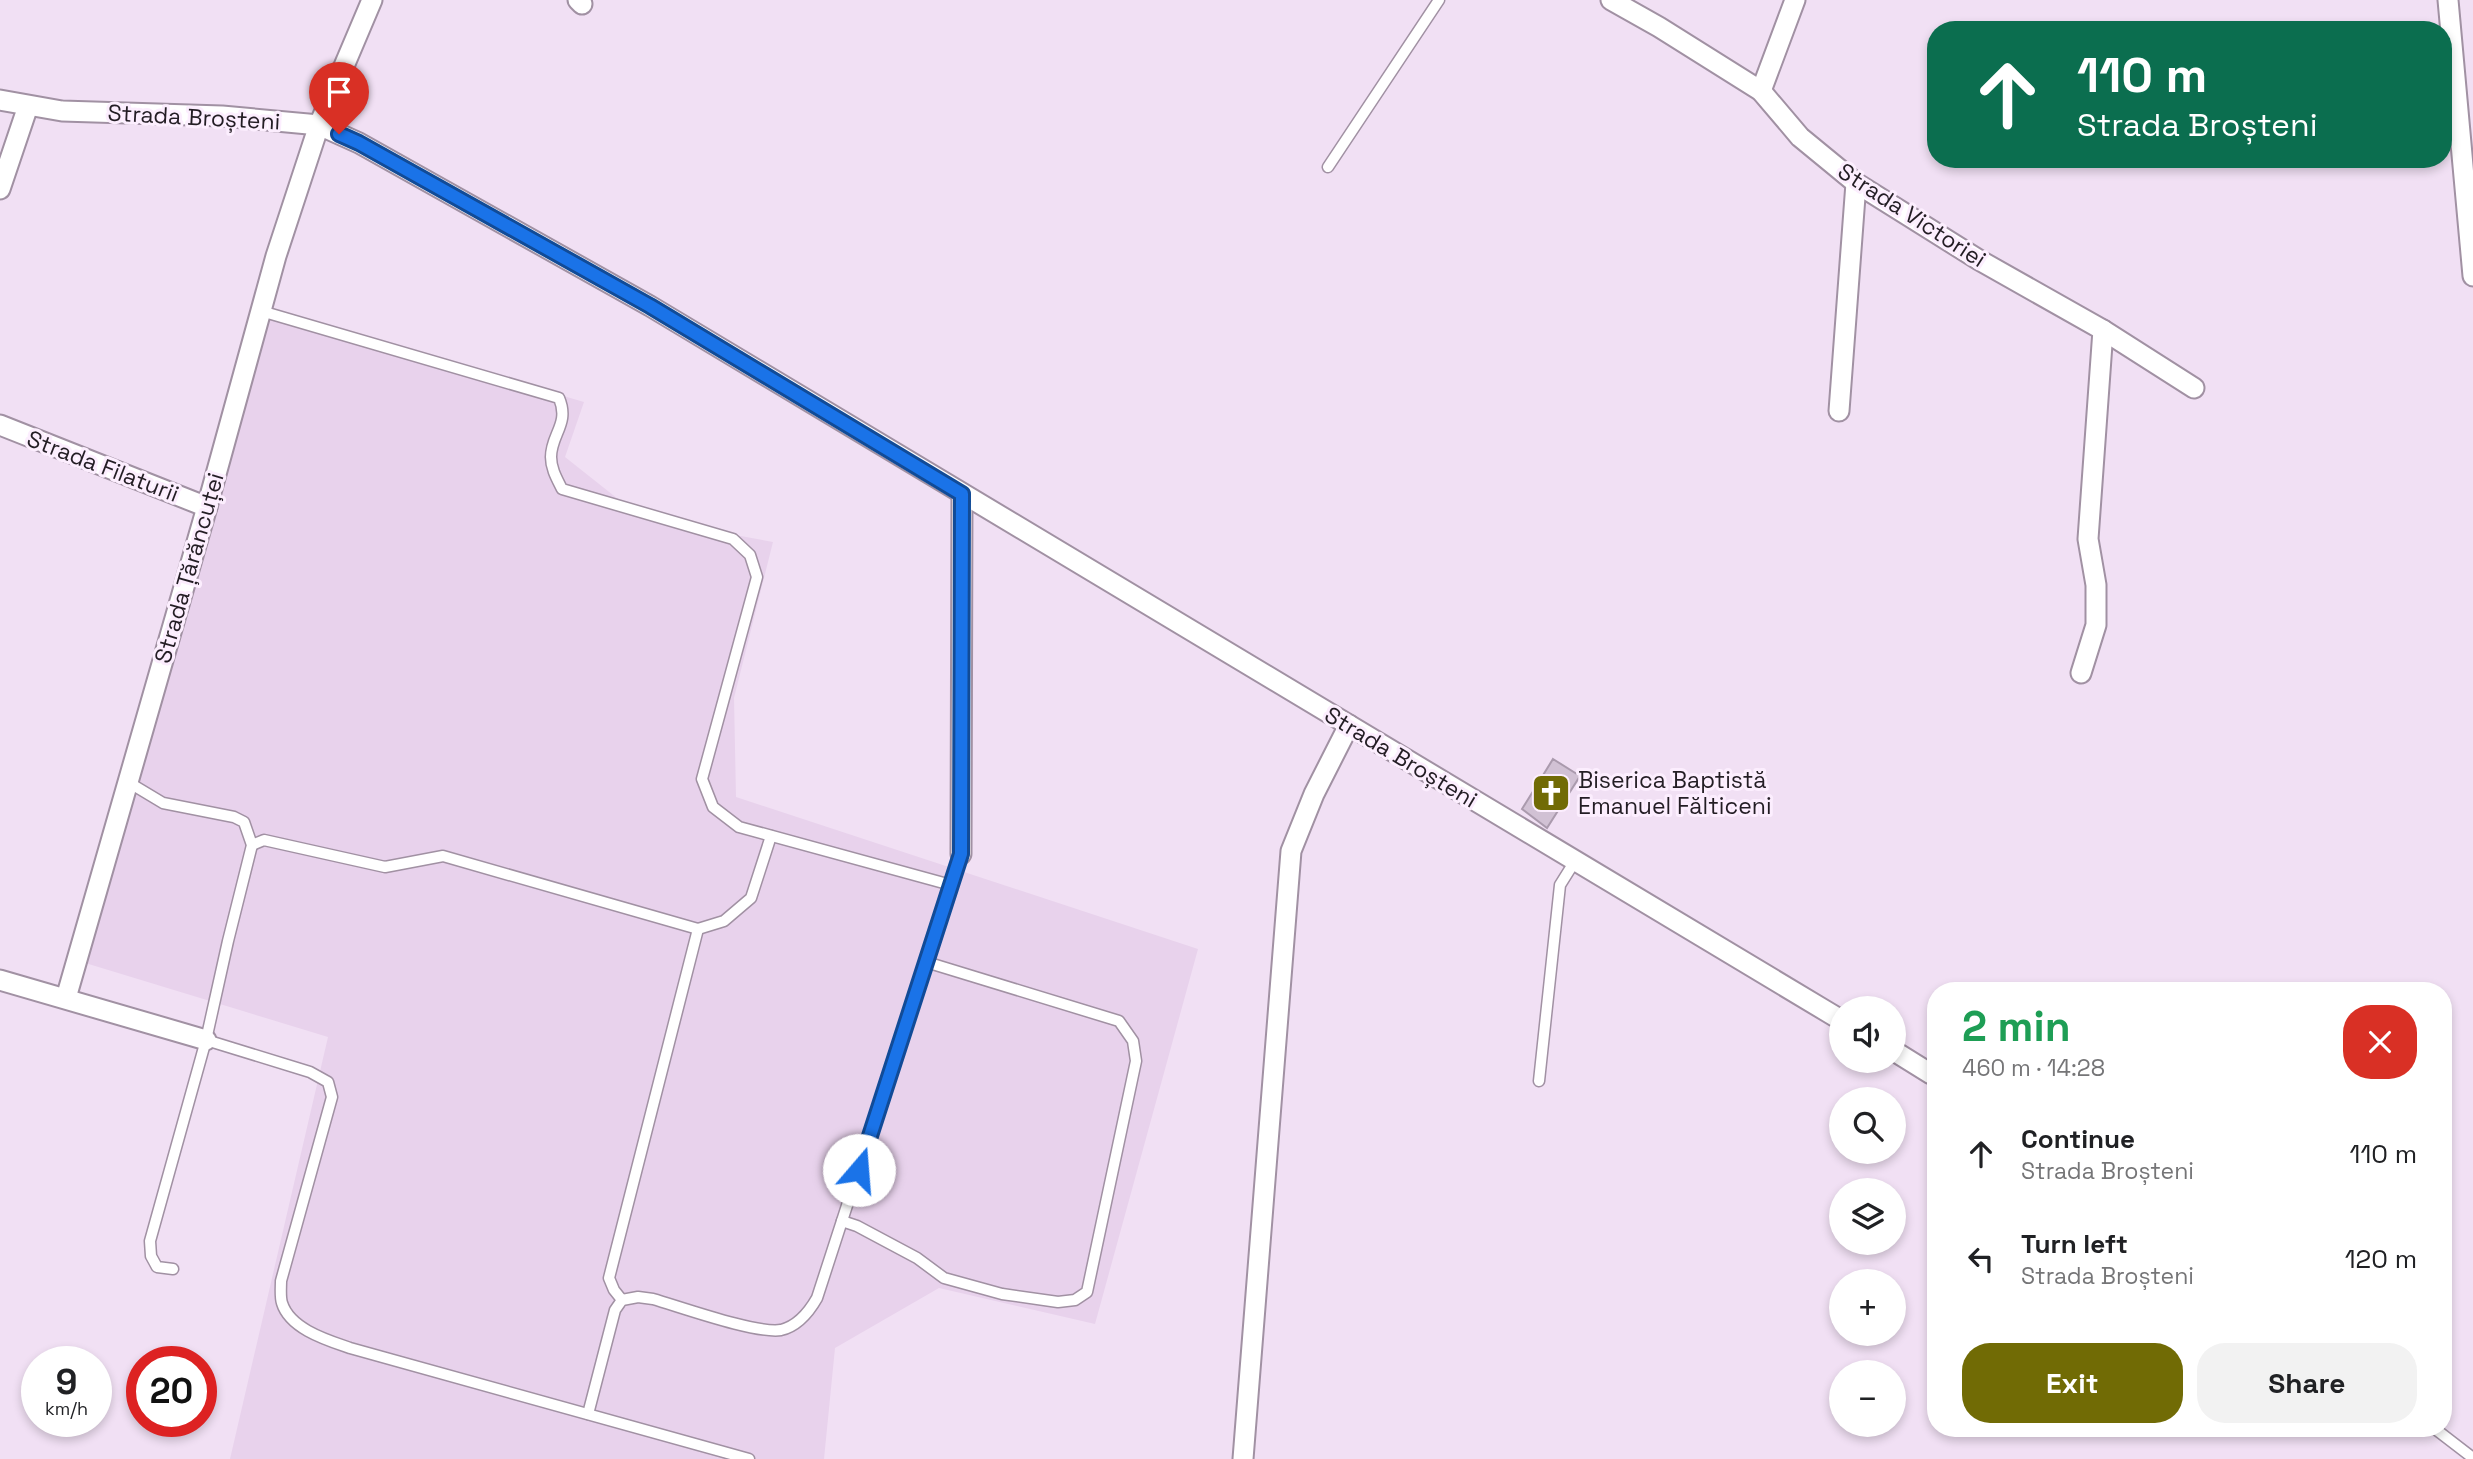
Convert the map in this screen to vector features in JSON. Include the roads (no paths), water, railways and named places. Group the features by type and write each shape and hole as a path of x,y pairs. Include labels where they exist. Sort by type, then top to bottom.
{"street":[{"name":"Strada Țărăncuței","path":"66,998 276,256 317,132 372,0"},
{"name":"Strada Victoriei","path":"1611,0 1761,91 1800,137 1856,183 1979,260 2103,330 2194,388"},
{"path":"1761,91 1795,0"},
{"path":"2448,0 2450,21"},
{"path":"2452,44 2473,276"},
{"name":"Strada Broșteni","path":"0,100 62,111 222,116 317,132 359,143 650,306 1829,1013"},
{"path":"0,189 28,106"},
{"path":"1839,411 1856,183"},
{"path":"2081,673 2096,625 2096,584 2088,539 2103,330"},
{"name":"Strada Filaturii","path":"0,425 207,507"},
{"path":"961,854 962,494"},
{"path":"1243,1459 1291,851 1314,794 1349,725"},
{"path":"0,980 206,1040"},
{"path":"1906,1058 1927,1071"}],"lane":[{"path":"1328,167 1439,0"},
{"path":"261,312 559,398 563,419 551,455 554,472 562,489 733,539 750,555 757,577 702,779 713,807 739,828 951,885"},
{"path":"128,782 163,803 234,817 244,822 252,845 206,1040 150,1241 151,1256 157,1267 173,1269"},
{"path":"252,845 264,840 386,867 443,856 698,929 724,921 751,898 771,836"},
{"path":"588,1414 615,1310 622,1300 638,1297 653,1299 758,1329 781,1329 803,1317 817,1298 961,854"},
{"path":"1539,1081 1560,885 1575,861"},
{"path":"622,1300 609,1278 698,929"},
{"path":"842,1222 857,1226 917,1258 944,1278 1002,1294 1058,1301 1075,1300 1087,1292 1136,1061 1133,1041 1119,1021 926,962"},
{"path":"206,1040 310,1072 328,1082 332,1097 281,1281 282,1302 289,1317 319,1337 350,1348 749,1459"},
{"path":"2446,1437 2473,1458"}],"place":[{"name":"Biserica Baptistă Emanuel Fălticeni","path":"1551,793"}]}
